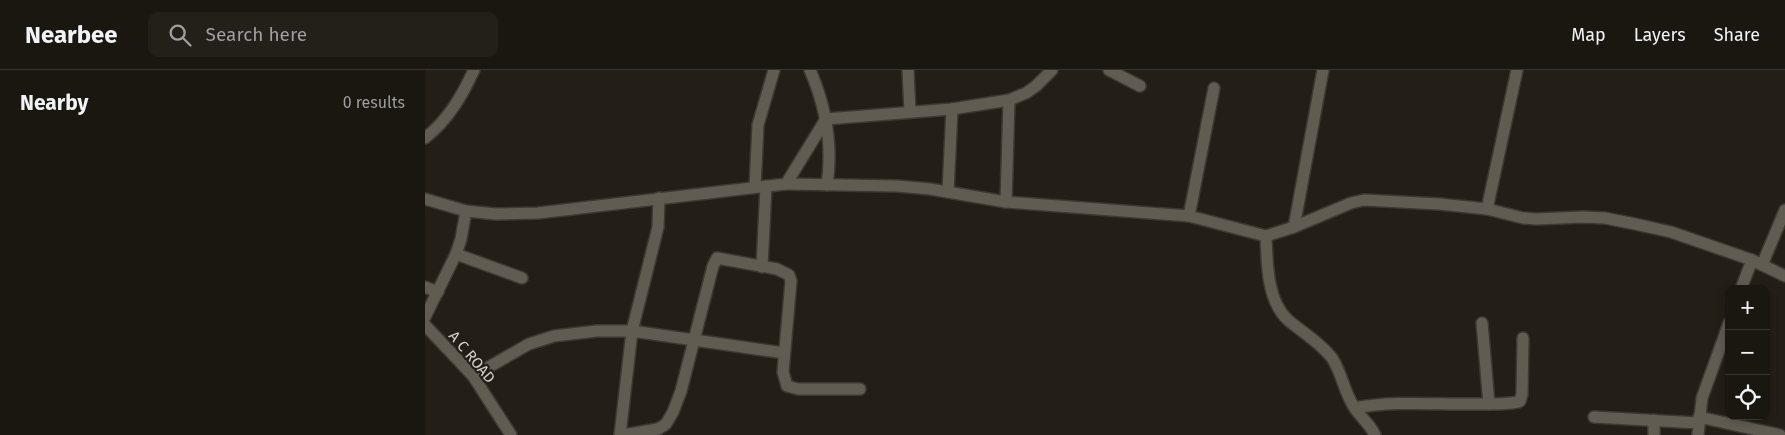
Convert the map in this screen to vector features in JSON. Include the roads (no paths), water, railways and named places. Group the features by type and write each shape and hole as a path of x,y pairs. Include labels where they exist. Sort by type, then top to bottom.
{"street":[{"path":"425,138 434,131 457,104 474,70"},
{"path":"762,266 758,125 774,70"},
{"path":"809,70 827,119 830,154 827,185"},
{"path":"908,70 910,112"},
{"path":"827,119 952,109 1009,100 1026,93 1052,70"},
{"path":"1109,70 1139,86"},
{"path":"1294,226 1323,70"},
{"path":"1487,210 1517,70"},
{"path":"1189,216 1214,88"},
{"path":"1006,202 1009,100"},
{"path":"948,192 952,109"},
{"path":"785,184 827,119"},
{"path":"425,199 466,211 496,214 538,213 785,184 897,186 1006,202 1189,216 1266,236 1363,200 1439,204 1487,210 1523,218 1605,218 1635,224 1671,232 1757,263 1785,276"},
{"path":"659,198 658,227 632,331 622,435 658,429 666,424 681,391 714,261 720,258 783,270 789,275 791,281 783,372 787,386 798,389 860,389"},
{"path":"1743,285 1785,210"},
{"path":"425,317 456,254 466,211"},
{"path":"1266,236 1270,281 1279,310 1319,343 1332,358 1355,408 1375,435"},
{"path":"456,254 522,278"},
{"path":"425,286 438,292"},
{"path":"1482,323 1489,404"},
{"name":"A C ROAD","path":"425,325 473,376 511,435"},
{"path":"1697,435 1703,391 1726,330"},
{"path":"473,376 529,344 554,336 597,331 632,331 784,353"},
{"path":"1355,408 1403,403 1489,404 1521,401 1523,338"},
{"path":"1594,417 1699,420 1780,435"},
{"path":"1654,420 1654,435"}]}
